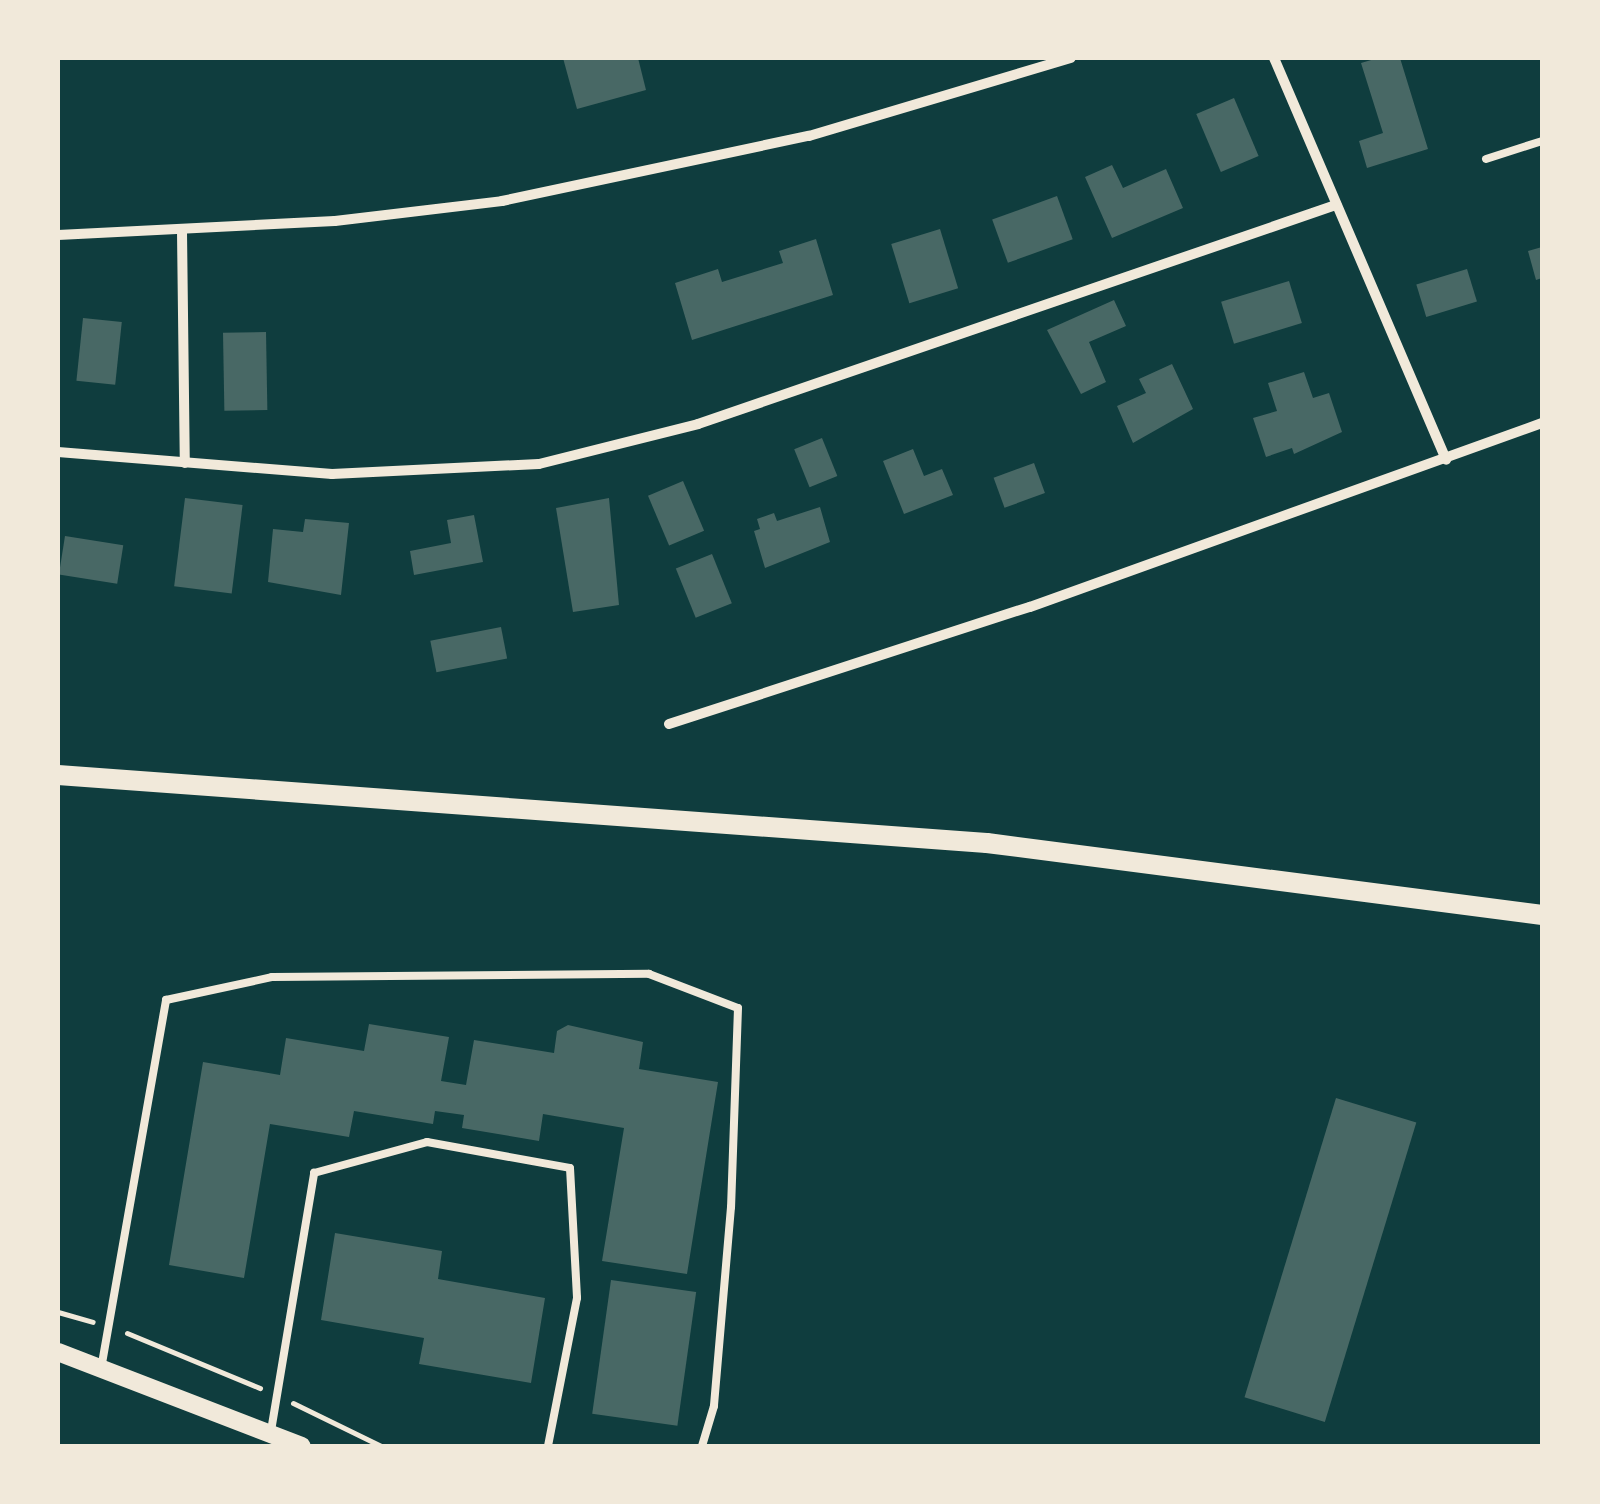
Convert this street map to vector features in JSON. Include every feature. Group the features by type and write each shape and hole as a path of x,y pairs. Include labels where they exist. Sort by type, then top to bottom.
{"main road":[{"path":"58,775 987,843 1542,915"}],"street":[{"path":"58,236 335,221 590,184 809,136 1071,58"},
{"path":"1274,58 1446,460"},
{"path":"58,452 184,463 410,474 539,464 600,452 1336,205"},
{"path":"182,232 184,463"},
{"path":"669,724 1030,608 1542,423"},
{"path":"58,1352 302,1446"}],"lane":[{"path":"1486,159 1542,141"},
{"path":"102,1369 166,1000 272,977 649,974 738,1008 731,1207 714,1406 702,1446"},
{"path":"271,1431 314,1173 426,1142 570,1168 577,1298 548,1446"}],"path":[{"path":"58,1312 109,1326 277,1395 381,1446"}],"building":[{"path":"563,58 638,58 646,90 577,109"},
{"path":"1400,58 1428,149 1367,168 1359,141 1383,133 1361,63"},
{"path":"1234,98 1259,156 1221,172 1196,114"},
{"path":"1112,165 1123,188 1166,169 1183,208 1112,238 1085,177"},
{"path":"1057,196 1073,239 1008,263 992,220"},
{"path":"940,229 958,288 909,303 891,244"},
{"path":"816,239 833,295 692,340 675,283 718,269 722,282 783,263 779,251"},
{"path":"1542,247 1542,278 1536,280 1528,251"},
{"path":"1467,269 1477,302 1426,317 1416,284"},
{"path":"1289,281 1302,323 1234,344 1221,302"},
{"path":"1114,300 1126,326 1089,342 1106,382 1081,394 1047,330"},
{"path":"83,318 122,322 115,385 76,381"},
{"path":"266,332 267,410 224,411 223,333"},
{"path":"1172,364 1193,409 1133,443 1117,406 1146,393 1139,379"},
{"path":"1304,372 1313,398 1329,393 1342,432 1294,454 1292,448 1266,457 1253,418 1277,411 1268,383"},
{"path":"822,438 837,476 810,487 794,449"},
{"path":"913,449 924,476 942,469 953,495 904,514 883,461"},
{"path":"1034,463 1045,493 1005,508 994,478"},
{"path":"683,481 704,531 669,546 648,496"},
{"path":"185,498 243,505 232,593 174,586"},
{"path":"609,498 619,605 573,612 556,508"},
{"path":"820,507 830,542 765,568 754,531 760,529 757,519 774,513 777,521"},
{"path":"474,515 483,562 414,575 410,551 451,543 447,520"},
{"path":"305,519 349,523 341,595 268,582 273,529 303,532"},
{"path":"65,536 123,545 117,584 59,575"},
{"path":"712,554 732,603 696,618 676,569"},
{"path":"501,627 507,658 436,672 430,641"},
{"path":"369,1024 449,1037 441,1081 466,1085 474,1040 554,1053 557,1031 568,1025 643,1042 639,1069 718,1082 687,1274 602,1261 624,1128 543,1114 539,1141 462,1128 464,1115 435,1111 433,1124 354,1111 349,1137 270,1124 244,1278 169,1265 203,1062 280,1075 286,1038 364,1051"},
{"path":"1336,1098 1416,1123 1325,1422 1244,1397"},
{"path":"335,1233 442,1251 438,1279 545,1298 531,1383 419,1364 424,1338 321,1320"},
{"path":"611,1280 696,1292 677,1426 592,1414"}]}
